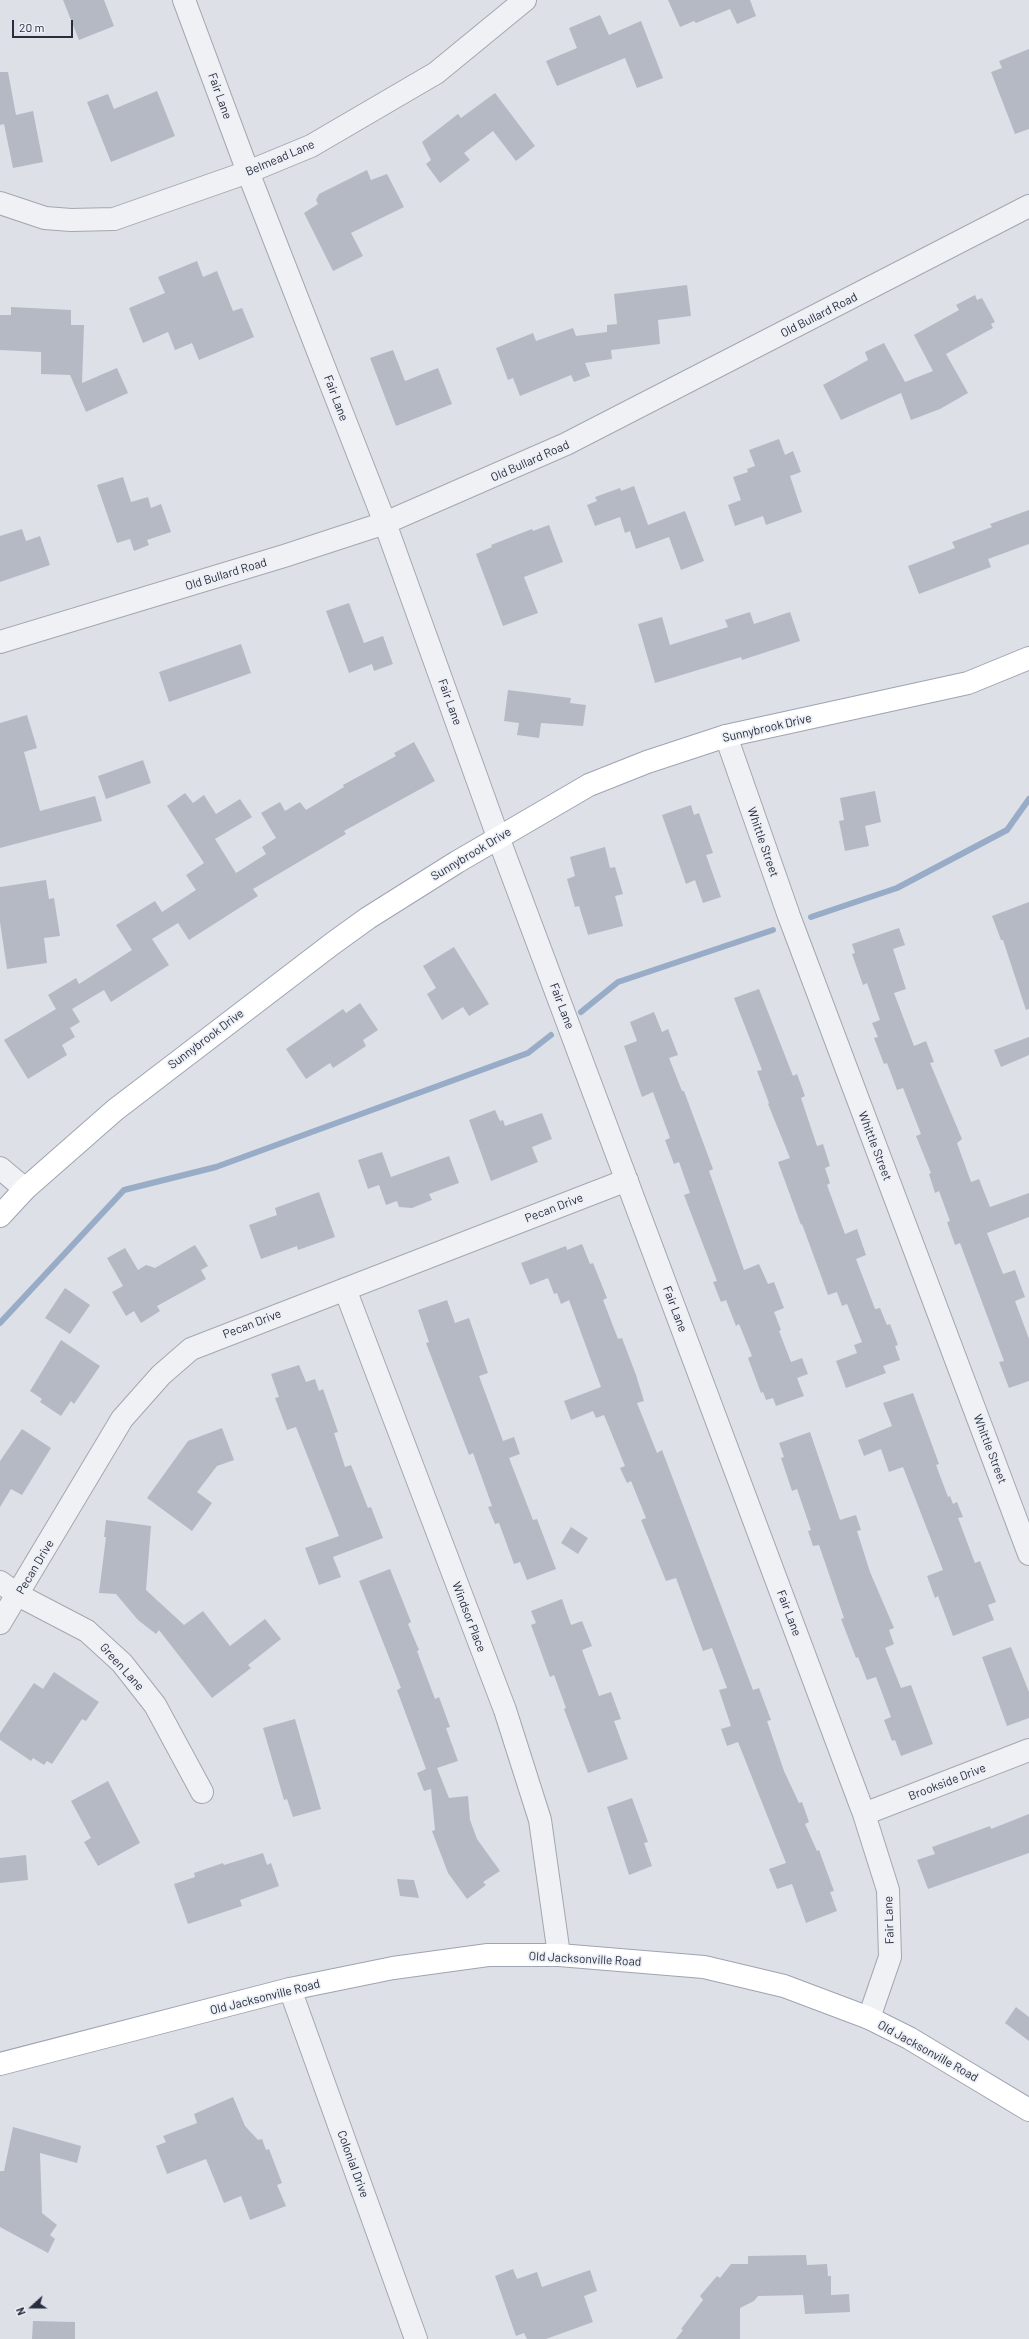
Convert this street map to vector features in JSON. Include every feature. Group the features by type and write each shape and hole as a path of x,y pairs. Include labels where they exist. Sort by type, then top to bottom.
{"main road":[{"name":"Sunnybrook Drive","path":"0,1216 25,1189 114,1110 332,944 368,918 498,837 589,785 647,762 726,736 968,684 1029,658"},
{"name":"Old Jacksonville Road","path":"0,2064 290,1989 393,1968 488,1955 559,1955 704,1967 784,1986 869,2018 909,2038 1029,2110"}],"street":[{"name":"Fair Lane","path":"184,0 248,172 385,523 498,837 864,1814 888,1890 890,1957 869,2018"},
{"name":"Belmead Lane","path":"0,203 10,208 45,218 71,220 114,219 248,172 311,146 436,73 525,0"},
{"name":"Old Bullard Road","path":"0,642 257,564 385,523 566,444 1029,206"},
{"name":"Whittle Street","path":"726,736 794,931 1029,1554"},
{"path":"0,1168 25,1189"},
{"name":"Pecan Drive","path":"0,1623 122,1420 161,1375 191,1349 627,1180"},
{"name":"Windsor Place","path":"345,1289 505,1710 540,1820 559,1955"},
{"name":"Green Lane","path":"0,1582 18,1595 87,1631 122,1663 155,1705 202,1792"},
{"name":"Brookside Drive","path":"864,1814 1029,1750"},
{"name":"Colonial Drive","path":"290,1989 416,2339"}],"building":[{"path":"63,0 104,0 114,26 79,40"},
{"path":"668,0 750,0 756,16 737,24 730,9 696,23 694,21 680,27"},
{"path":"600,15 609,35 641,21 663,78 637,88 625,58 557,86 546,61 577,48 569,28"},
{"path":"1029,49 1029,129 1015,134 991,72 1002,68 999,61"},
{"path":"0,72 8,72 16,115 33,111 43,162 13,168 4,124 0,125"},
{"path":"157,91 175,136 111,162 87,102 108,94 114,109"},
{"path":"495,93 535,146 516,161 493,131 464,153 470,160 440,183 426,164 431,160 422,142 458,114 461,118"},
{"path":"367,170 371,180 387,174 404,207 351,233 363,256 333,271 304,213 318,204 316,200 319,194"},
{"path":"197,261 203,277 217,271 233,311 242,308 254,337 199,360 192,343 175,350 168,332 143,343 129,308 165,293 158,277"},
{"path":"687,285 691,316 658,320 660,344 611,350 612,359 585,363 590,376 574,382 571,375 520,396 513,378 508,380 496,348 533,333 536,341 573,328 576,336 607,332 607,325 617,324 614,294"},
{"path":"975,295 977,300 982,298 995,322 991,324 993,328 946,354 968,393 940,409 911,420 901,393 841,420 823,385 868,360 865,352 884,343 905,382 933,371 914,335 959,310 956,305"},
{"path":"11,307 71,310 71,325 84,325 82,383 117,368 128,393 86,412 70,375 41,374 41,352 0,350 0,315 11,315"},
{"path":"393,350 405,381 438,368 452,404 396,426 370,358"},
{"path":"779,439 785,455 793,451 801,472 790,476 802,512 766,525 763,516 735,526 728,505 741,500 733,477 748,472 747,469 755,466 749,450"},
{"path":"123,477 131,502 148,497 151,508 161,504 171,532 147,540 149,545 134,551 130,539 117,543 97,485"},
{"path":"634,486 648,525 685,511 704,561 681,570 669,537 636,549 630,531 625,533 620,517 595,526 587,505 597,501 595,497 620,488 621,491"},
{"path":"1029,510 1029,544 988,559 991,567 919,594 908,566 955,548 952,542 992,527 990,524"},
{"path":"549,525 563,562 524,577 538,613 503,626 476,554 492,547 491,545 532,529 533,531"},
{"path":"22,529 26,541 40,536 50,565 0,582 0,536"},
{"path":"349,603 364,643 383,636 393,664 374,671 372,664 349,673 326,611"},
{"path":"750,612 754,624 790,612 800,641 742,660 741,657 655,683 638,624 662,617 670,645 728,627 725,620"},
{"path":"241,644 251,673 169,702 159,672"},
{"path":"508,690 571,698 570,703 586,705 583,726 541,723 539,738 517,735 519,723 504,721"},
{"path":"27,715 37,748 24,752 40,811 95,796 102,821 0,848 0,723"},
{"path":"414,742 435,781 344,831 346,834 253,889 258,896 189,940 178,923 152,939 169,965 111,1002 104,990 72,1009 80,1022 70,1028 75,1037 62,1045 67,1055 28,1079 4,1040 56,1009 48,995 76,978 79,984 132,950 116,925 155,901 162,912 196,890 186,875 204,863 167,806 185,793 193,803 204,795 216,814 240,799 252,817 215,839 236,873 266,854 262,847 276,838 261,813 280,802 285,811 300,802 306,810 344,787 343,785 396,756 394,753"},
{"path":"143,760 151,783 106,799 98,776"},
{"path":"875,791 881,822 865,826 869,846 845,851 839,821 844,820 840,798"},
{"path":"691,805 694,815 699,813 713,853 706,855 721,897 703,903 695,880 686,884 662,815"},
{"path":"605,847 610,868 615,867 623,894 615,896 623,926 588,935 579,906 575,907 567,879 575,876 570,857"},
{"path":"46,880 49,899 54,898 60,936 44,938 47,963 7,969 0,922 0,887"},
{"path":"1029,902 1029,1009 1026,1010 1003,940 1001,940 992,916"},
{"path":"899,928 905,945 893,949 906,989 894,993 914,1046 926,1041 934,1062 930,1063 962,1139 957,1143 971,1182 979,1179 990,1207 1029,1193 1029,1217 987,1233 1003,1274 1015,1270 1025,1297 1015,1301 1029,1339 1029,1381 1009,1388 999,1362 1004,1361 960,1243 955,1245 947,1222 950,1221 939,1191 935,1193 929,1174 931,1173 916,1136 921,1134 903,1088 897,1090 887,1063 884,1064 874,1038 878,1037 872,1023 880,1020 867,983 863,985 852,954 855,953 852,944"},
{"path":"454,947 489,1004 469,1016 463,1007 442,1020 427,994 436,988 423,966"},
{"path":"759,989 793,1076 797,1074 805,1096 801,1098 817,1146 823,1144 830,1166 825,1168 830,1183 827,1185 845,1234 857,1229 866,1255 856,1259 875,1309 880,1308 887,1325 890,1324 898,1345 895,1346 900,1360 883,1366 886,1373 846,1388 836,1361 857,1353 854,1345 862,1342 847,1304 842,1306 837,1292 828,1295 802,1224 801,1225 778,1162 790,1158 768,1104 769,1103 757,1071 762,1070 734,998"},
{"path":"360,1003 378,1030 363,1040 366,1046 333,1068 330,1063 306,1079 286,1049 343,1009 346,1013"},
{"path":"654,1012 662,1032 668,1029 678,1055 669,1058 682,1091 684,1091 713,1169 709,1171 744,1270 759,1264 768,1284 774,1282 784,1308 774,1312 781,1330 779,1331 791,1362 802,1358 808,1374 797,1378 804,1396 776,1406 773,1398 766,1400 763,1392 761,1393 748,1358 752,1356 739,1324 736,1326 726,1300 721,1302 713,1282 717,1281 684,1195 690,1193 679,1162 674,1164 665,1140 670,1138 653,1092 642,1097 624,1046 637,1041 630,1022"},
{"path":"1029,1037 1029,1055 1001,1067 994,1050"},
{"path":"495,1110 500,1121 503,1120 505,1126 542,1113 552,1139 532,1147 538,1162 491,1181 469,1120"},
{"path":"382,1152 391,1177 449,1156 459,1183 429,1194 432,1200 412,1208 399,1207 397,1201 386,1205 379,1185 368,1189 358,1160"},
{"path":"319,1192 335,1237 298,1250 297,1246 261,1259 249,1225 277,1215 275,1208"},
{"path":"582,1244 590,1264 593,1263 607,1298 603,1300 618,1339 622,1338 636,1375 644,1401 637,1403 657,1453 662,1450 753,1690 759,1688 771,1720 767,1721 784,1771 799,1803 802,1802 809,1822 805,1824 817,1851 819,1850 834,1891 830,1892 837,1911 806,1923 792,1884 777,1889 769,1869 786,1863 738,1742 727,1746 721,1729 731,1726 719,1690 727,1688 712,1648 703,1651 676,1578 666,1581 641,1520 646,1518 631,1481 627,1483 620,1468 625,1466 604,1415 596,1418 593,1411 571,1420 564,1401 601,1387 569,1300 561,1304 557,1293 554,1294 548,1278 530,1285 521,1263 566,1246 567,1250"},
{"path":"195,1245 208,1266 201,1270 206,1279 157,1306 160,1311 141,1323 134,1311 126,1316 112,1292 123,1286 107,1258 125,1248 138,1270 146,1265 155,1268"},
{"path":"65,1288 90,1305 70,1334 45,1318"},
{"path":"447,1300 455,1323 469,1318 488,1373 479,1376 503,1441 514,1437 520,1454 509,1458 533,1520 537,1519 556,1569 527,1580 520,1562 514,1564 499,1523 495,1524 488,1507 492,1506 473,1453 469,1455 426,1343 429,1342 418,1310"},
{"path":"61,1340 100,1366 74,1404 71,1401 61,1416 40,1402 42,1399 30,1391"},
{"path":"299,1365 306,1382 315,1379 319,1391 323,1389 338,1432 334,1433 345,1467 351,1465 368,1508 371,1507 383,1538 333,1557 341,1577 319,1585 305,1548 339,1536 296,1427 287,1430 275,1398 279,1397 271,1374"},
{"path":"913,1393 939,1464 936,1465 948,1497 950,1496 953,1504 957,1502 963,1517 958,1518 973,1558 975,1563 980,1561 996,1602 988,1605 994,1620 953,1636 938,1596 935,1598 927,1576 943,1570 903,1467 889,1472 881,1449 864,1456 858,1440 892,1426 883,1403"},
{"path":"222,1428 234,1460 217,1466 197,1492 212,1503 192,1531 147,1498 188,1441"},
{"path":"22,1429 51,1448 22,1495 11,1489 0,1507 0,1461"},
{"path":"810,1432 840,1520 856,1515 861,1530 857,1531 870,1572 894,1628 889,1630 894,1644 885,1648 901,1688 911,1685 933,1744 901,1756 895,1740 892,1741 884,1720 891,1717 876,1677 867,1680 858,1657 856,1658 841,1619 844,1618 819,1545 813,1546 808,1531 811,1530 797,1489 792,1491 781,1458 784,1457 779,1443"},
{"path":"106,1520 151,1526 146,1590 184,1625 203,1611 230,1646 265,1619 281,1639 248,1665 251,1668 212,1698 159,1630 156,1634 138,1620 116,1594 99,1593 106,1537 104,1537"},
{"path":"571,1527 588,1538 578,1554 561,1543"},
{"path":"390,1569 411,1622 408,1624 419,1650 417,1651 435,1699 439,1697 450,1727 446,1728 458,1761 437,1768 449,1798 468,1796 470,1820 477,1839 500,1871 483,1882 486,1885 467,1899 448,1873 432,1831 435,1830 431,1789 424,1791 417,1773 426,1769 397,1690 401,1688 359,1581"},
{"path":"562,1599 571,1625 582,1621 592,1646 582,1650 599,1696 611,1692 621,1719 614,1721 628,1759 588,1773 564,1709 566,1708 554,1675 550,1677 531,1625 536,1623 531,1611"},
{"path":"1011,1647 1029,1692 1029,1718 1007,1726 982,1657"},
{"path":"54,1672 99,1702 86,1721 82,1719 52,1764 47,1761 44,1765 33,1758 31,1761 0,1740 0,1733 34,1683 43,1689"},
{"path":"295,1719 321,1809 293,1817 287,1799 284,1800 263,1728"},
{"path":"108,1781 140,1843 98,1866 84,1842 91,1838 71,1801"},
{"path":"632,1798 648,1842 644,1843 652,1866 629,1875 607,1807"},
{"path":"1029,1814 1029,1853 928,1889 917,1860 935,1854 932,1847 990,1826 991,1829"},
{"path":"263,1853 267,1865 271,1863 279,1886 240,1900 242,1906 188,1924 174,1884 195,1877 194,1873 223,1863 224,1865"},
{"path":"26,1855 28,1880 0,1883 0,1858"},
{"path":"397,1879 414,1880 419,1898 400,1896"},
{"path":"1016,2007 1029,2017 1029,2041 1005,2023"},
{"path":"233,2097 245,2126 258,2140 262,2139 266,2150 269,2149 282,2183 277,2185 286,2206 250,2220 241,2196 224,2203 206,2159 167,2174 156,2146 166,2142 163,2136 197,2123 194,2114"},
{"path":"13,2127 81,2146 77,2163 40,2153 42,2213 57,2225 50,2235 55,2239 48,2253 0,2227 0,2171 4,2171"},
{"path":"806,2255 807,2265 827,2264 828,2276 831,2276 831,2295 849,2294 850,2312 805,2314 803,2295 758,2296 754,2301 740,2308 740,2339 676,2339 683,2330 681,2329 703,2300 700,2296 717,2276 720,2278 731,2264 748,2264 748,2256"},
{"path":"513,2269 517,2279 537,2272 542,2287 590,2270 597,2291 584,2296 593,2322 546,2339 527,2339 524,2333 516,2336 495,2276"},
{"path":"33,2321 75,2322 75,2339 32,2339"}],"waterway":[{"path":"811,917 897,888 1007,830 1029,799"},
{"path":"581,1012 618,982 773,930"},
{"path":"0,1323 124,1190 216,1167 528,1053 551,1035"}]}
